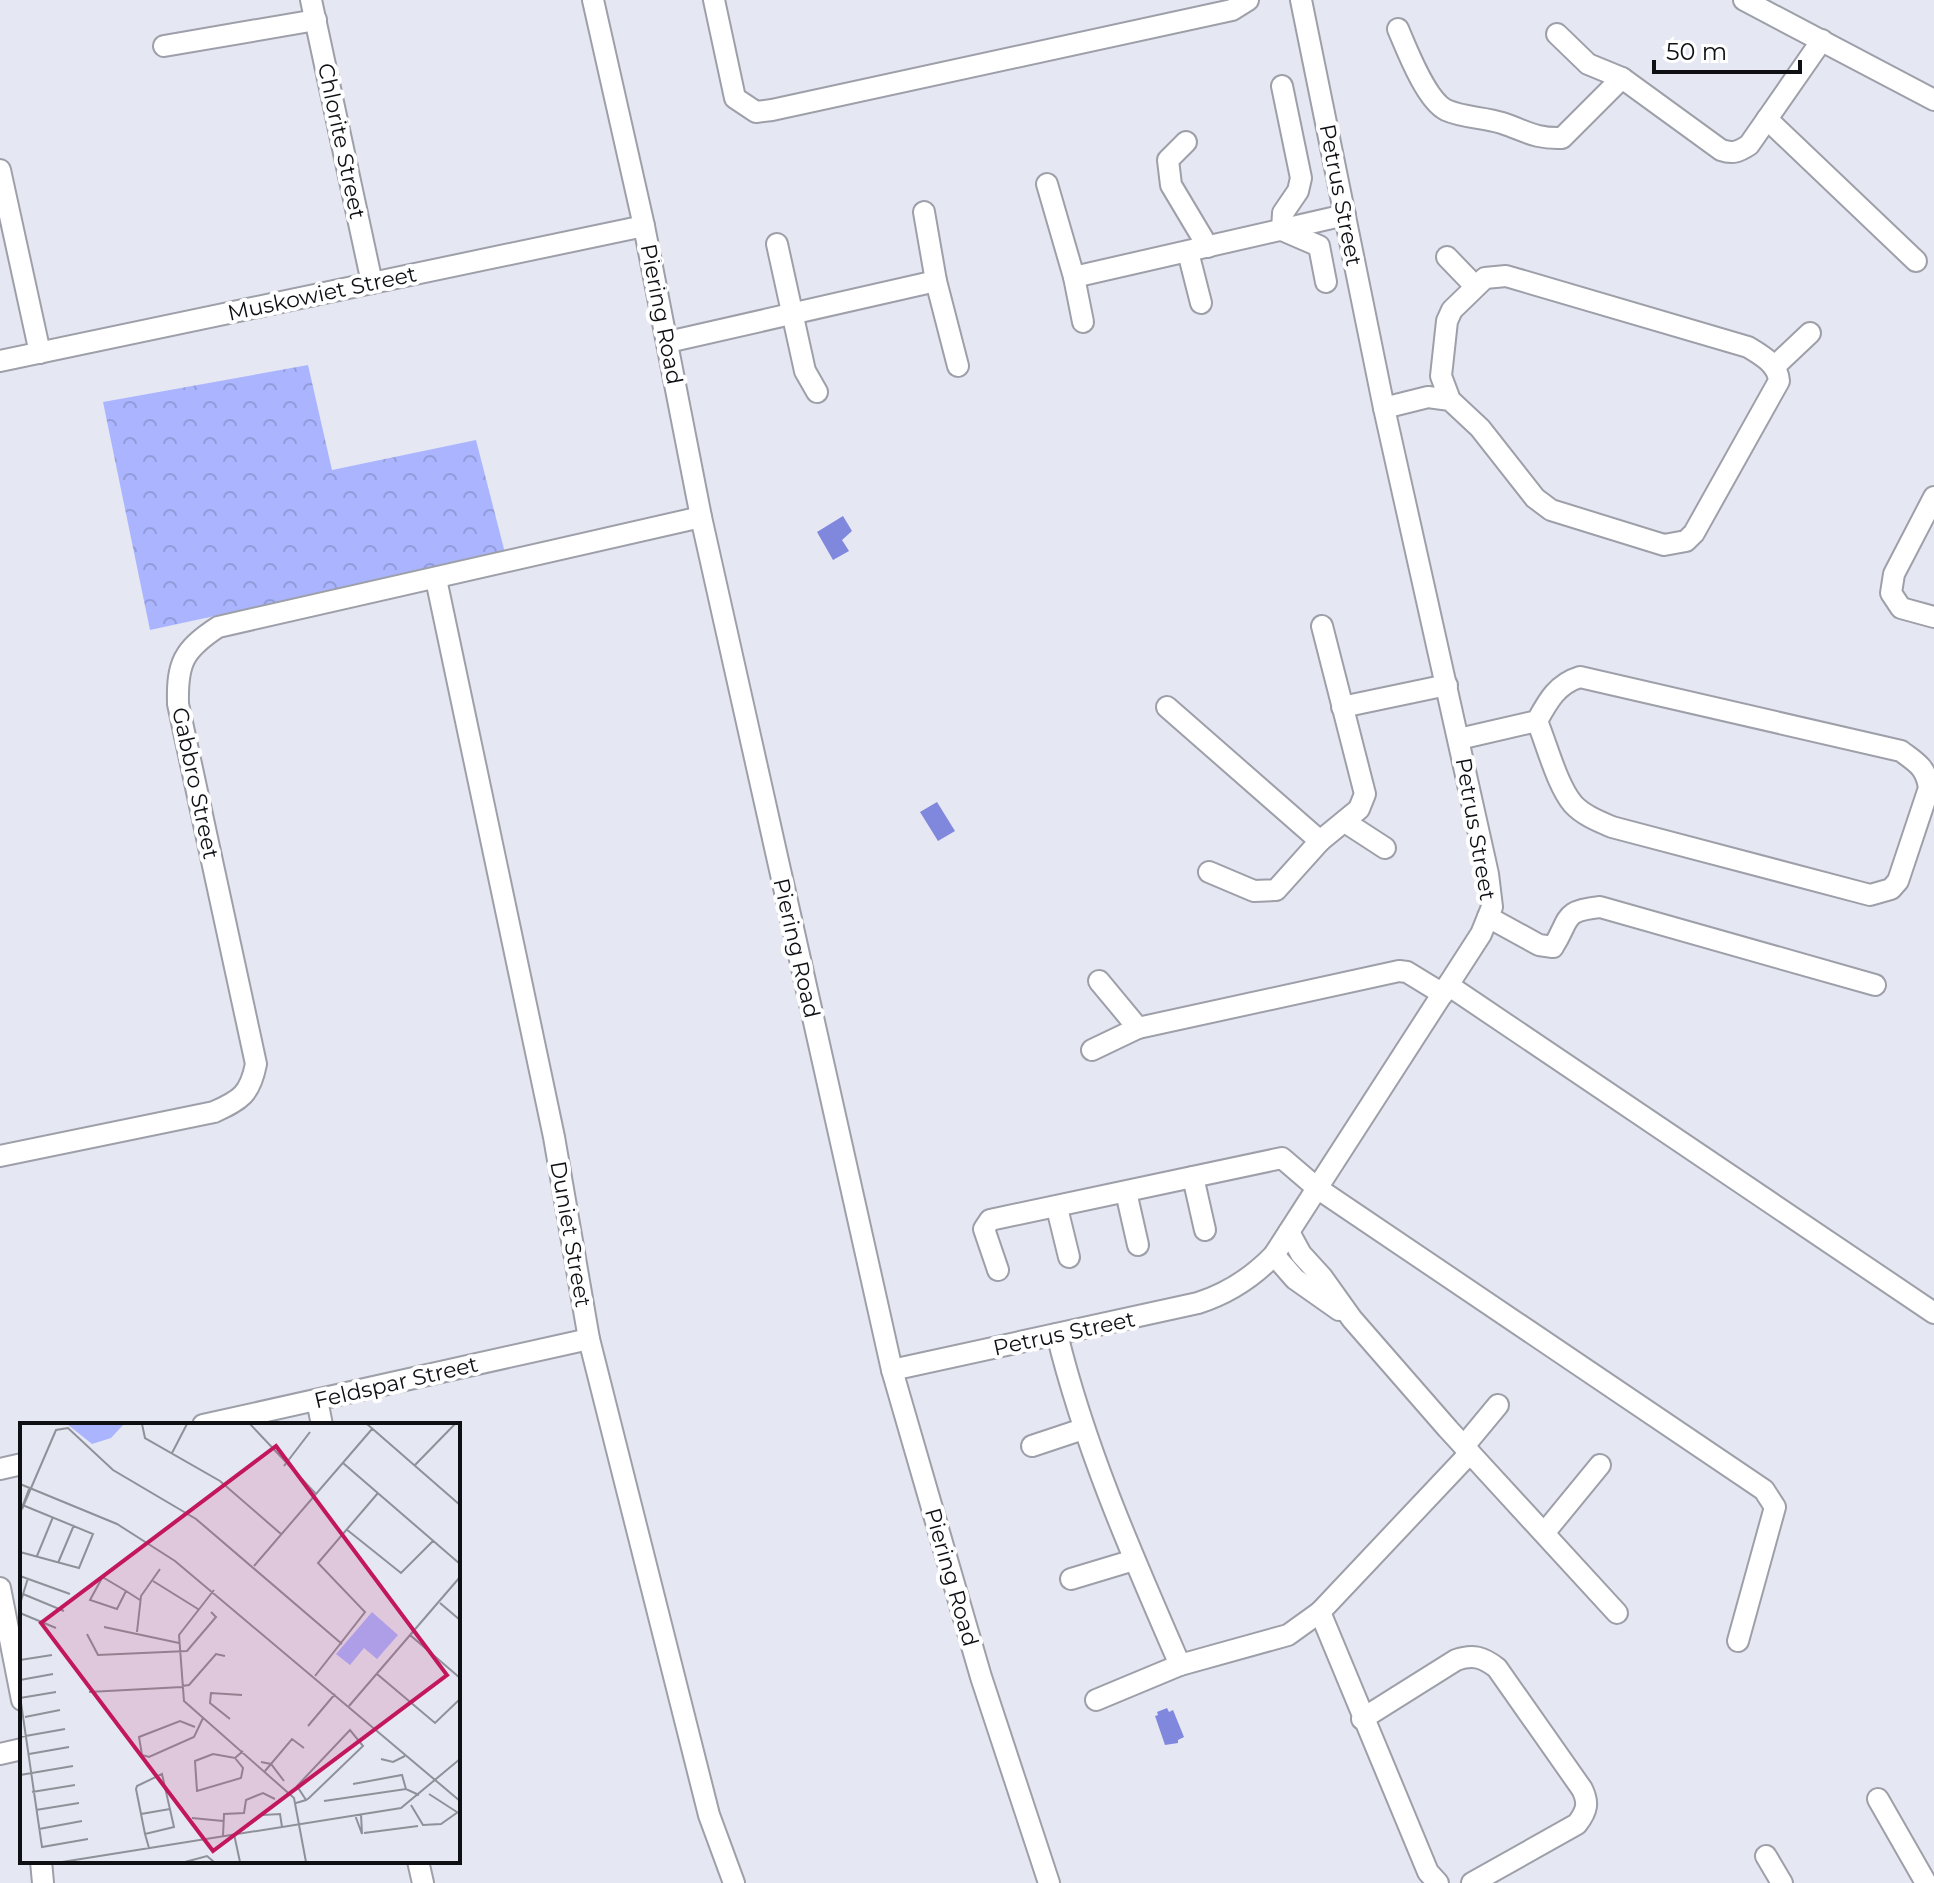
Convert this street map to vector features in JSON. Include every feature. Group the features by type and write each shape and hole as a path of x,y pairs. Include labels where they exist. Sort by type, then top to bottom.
{"street":[{"name":"Piering Road","path":"593,0 644,226 701,517 892,1370 981,1677 1049,1883"},
{"path":"714,0 735,98 756,112 1232,10 1248,0"},
{"name":"Petrus Street","path":"892,1370 1198,1303 1221,1296 1257,1273 1274,1255 1481,934 1492,907 1488,874 1384,408 1301,0"},
{"path":"1756,3 1934,100"},
{"path":"164,46 314,10"},
{"name":"Chlorite Street","path":"314,10 372,283"},
{"path":"1398,29 1413,63 1444,109 1500,122 1542,139 1562,138 1622,78"},
{"path":"1557,34 1588,64 1622,78 1721,150 1731,153 1749,145 1822,40"},
{"path":"1282,86 1301,178 1298,191 1283,213 1282,230"},
{"path":"1767,119 1916,261"},
{"path":"1186,142 1168,160 1171,185 1198,249 1201,303"},
{"path":"0,170 40,353"},
{"path":"1047,184 1074,277 1083,322"},
{"path":"924,212 936,281 958,366"},
{"path":"1074,277 1345,215"},
{"name":"Muskowiet Street","path":"0,361 644,226"},
{"path":"1282,230 1319,246 1326,282"},
{"path":"777,244 805,371 817,392"},
{"path":"1447,257 1475,286"},
{"path":"1506,276 1748,347 1774,367 1779,372 1776,389 1694,533 1686,541 1670,546 1551,510 1535,498 1480,428 1450,400 1441,376 1447,321 1452,310 1485,278 1506,276"},
{"path":"668,342 936,281"},
{"path":"1774,367 1810,333"},
{"path":"1384,408 1428,397 1450,400"},
{"path":"1934,497 1894,574 1891,593 1901,608 1934,617"},
{"name":"Gabbro Street","path":"0,1156 214,1112 235,1102 251,1087 256,1064 178,704 177,680 183,657 196,641 218,627 701,517"},
{"name":"Duniet Street","path":"436,579 554,1137 589,1339 709,1815 734,1883"},
{"path":"1209,872 1254,891 1276,890 1320,841 1359,809 1365,794 1322,626"},
{"path":"1459,739 1537,721 1564,682 1580,677 1901,751 1927,774 1931,788 1898,881 1891,889 1870,895 1612,827 1590,818 1573,804 1564,788 1537,721"},
{"path":"1342,707 1447,685"},
{"path":"1167,707 1320,841"},
{"path":"1345,822 1385,848"},
{"path":"1488,917 1539,945 1553,947 1571,914 1578,909 1600,907 1875,985"},
{"path":"1092,1050 1138,1028 1399,971 1407,972 1445,990 1934,1313"},
{"path":"1099,981 1138,1028"},
{"path":"998,1270 984,1229 990,1220 1279,1158 1317,1188 1764,1490 1775,1507 1738,1641"},
{"path":"1193,1177 1205,1230"},
{"path":"1126,1192 1138,1245"},
{"path":"1057,1208 1069,1257"},
{"path":"1289,1232 1301,1254 1352,1319 1617,1613"},
{"path":"1274,1255 1295,1279 1352,1319"},
{"path":"1057,1334 1083,1429 1134,1560 1180,1665"},
{"name":"Feldspar Street","path":"212,1423 589,1339"},
{"path":"317,1400 322,1423"},
{"path":"1096,1700 1180,1665 1277,1640 1299,1628 1320,1612 1467,1450 1498,1405"},
{"path":"1032,1446 1083,1429"},
{"path":"0,1469 20,1464"},
{"path":"1545,1532 1600,1465"},
{"path":"1071,1579 1134,1560"},
{"path":"0,1588 20,1690"},
{"path":"1320,1612 1428,1872 1438,1883"},
{"path":"1362,1719 1456,1660 1479,1656 1497,1668 1582,1789 1587,1798 1587,1809 1577,1824 1472,1883"},
{"path":"0,1754 20,1749"},
{"path":"1878,1799 1926,1883"},
{"path":"1766,1856 1782,1883"},
{"path":"41,1863 43,1883"},
{"path":"418,1863 423,1883"}],"green space":[{"path":"308,365 332,470 476,440 505,553 150,630 103,402"}],"shaded area":[{"path":"843,516 852,531 842,540 849,551 833,560 817,532"},
{"path":"937,802 955,831 938,841 920,812"},
{"path":"1167,1708 1169,1712 1173,1710 1184,1737 1178,1743 1165,1745 1155,1716"}]}
